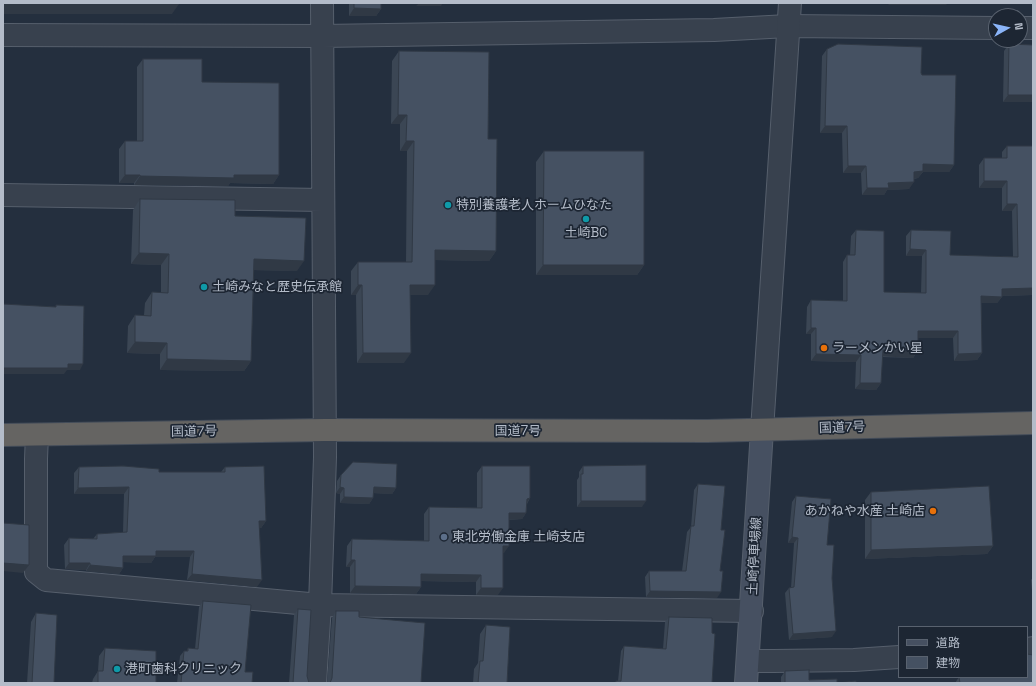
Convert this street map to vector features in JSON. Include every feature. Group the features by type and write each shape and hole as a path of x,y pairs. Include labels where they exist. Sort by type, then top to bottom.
{"highway":[{"name":"国道7号","path":"3,435 325,430 707,431 1033,423"}],"main road":[{"name":"土崎停車場線","path":"746,683 752,611 762,430"}],"street":[{"path":"315,683 320,605 325,430 322,3"},
{"path":"762,430 790,3"},
{"path":"3,35 322,36 707,30 788,26 988,28"},
{"path":"3,195 323,200"},
{"path":"37,435 36,572 46,580 320,605 752,611"},
{"path":"748,661 839,660 898,657"}],"building":[{"path":"3,3 179,3 179,4"},
{"path":"354,3 381,3 381,9 354,8"},
{"path":"838,44 922,47 922,75 956,75 954,165 923,164 923,171 914,172 914,182 888,183 889,188 867,188 866,166 848,166 847,126 825,126 827,49"},
{"path":"1028,45 1033,45 1033,95 1008,95 1009,48 1028,48"},
{"name":"特別養護老人ホームひなた","path":"399,51 489,52 488,139 497,139 496,251 435,250 435,285 410,285 411,353 363,353 362,285 358,285 358,262 412,262 414,141 406,141 407,115 398,115"},
{"path":"143,59 202,59 202,82 279,83 279,175 234,175 234,178 125,175 125,141 143,141"},
{"path":"1007,146 1033,146 1033,288 1002,289 1002,297 981,296 982,353 958,354 958,331 918,331 918,351 883,350 881,383 860,383 861,355 816,354 816,328 811,328 811,300 847,301 847,255 855,255 856,230 884,231 884,292 926,293 926,250 910,249 911,230 951,231 950,255 1018,257 1017,204 1007,204 1007,181 984,181 984,158 1007,158"},
{"name":"土崎BC","path":"544,151 644,151 644,265 543,265"},
{"name":"土崎みなと歴史伝承館","path":"140,199 235,200 235,216 306,218 304,261 254,259 251,361 167,359 167,343 135,342 135,315 151,316 152,292 168,293 169,254 139,253"},
{"path":"3,304 56,307 56,305 84,306 83,364 68,364 68,368 3,368"},
{"path":"353,462 397,464 396,488 374,487 373,498 344,497 344,488 340,487 341,475"},
{"path":"646,465 646,501 581,501 581,474 583,474 583,466"},
{"path":"123,466 159,469 159,472 225,472 225,467 264,466 266,521 259,521 262,580 192,574 194,551 156,551 156,556 123,556 123,568 90,565 90,563 69,563 69,538 97,539 97,534 127,532 129,487 78,488 79,467"},
{"path":"482,466 530,466 530,498 527,499 526,513 509,513 509,546 503,546 503,588 481,588 481,575 421,574 421,587 355,586 355,560 351,560 352,539 429,541 429,507 482,508"},
{"path":"698,484 725,486 721,530 725,530 720,571 723,571 721,592 650,591 649,571 686,571 691,526 694,526"},
{"path":"989,486 993,546 871,550 871,492"},
{"path":"796,496 831,499 827,545 834,545 832,578 836,631 793,634 789,588 794,587 798,538 792,537"},
{"path":"3,523 29,525 29,565 3,563"},
{"path":"203,601 251,605 245,672 253,672 252,683 181,683 184,651 188,651 188,648 198,649"},
{"path":"298,609 311,610 307,676 309,683 293,683"},
{"path":"336,611 359,611 359,617 425,623 421,683 330,683 332,678"},
{"path":"36,613 57,615 54,683 32,683"},
{"path":"669,617 712,618 712,633 715,634 712,683 616,683 616,681 621,681 624,646 666,649"},
{"path":"486,625 510,627 507,683 478,683 480,661 483,661"},
{"path":"105,648 156,651 156,683 98,683 98,671 103,671"},
{"path":"1028,654 1033,655 1033,683 960,683 959,678 1028,678"},
{"path":"809,670 809,680 837,679 837,683 785,683 785,671"},
{"path":"856,681 856,683 837,683"}],"place":[{"name":"特別養護老人ホームひなた","path":"448,205"},
{"name":"土崎BC","path":"586,219"},
{"name":"土崎みなと歴史伝承館","path":"204,287"},
{"name":"ラーメンかい星","path":"824,348"},
{"name":"あかねや水産 土崎店","path":"933,511"},
{"name":"東北労働金庫 土崎支店","path":"444,537"},
{"name":"港町歯科クリニック","path":"117,669"}]}
